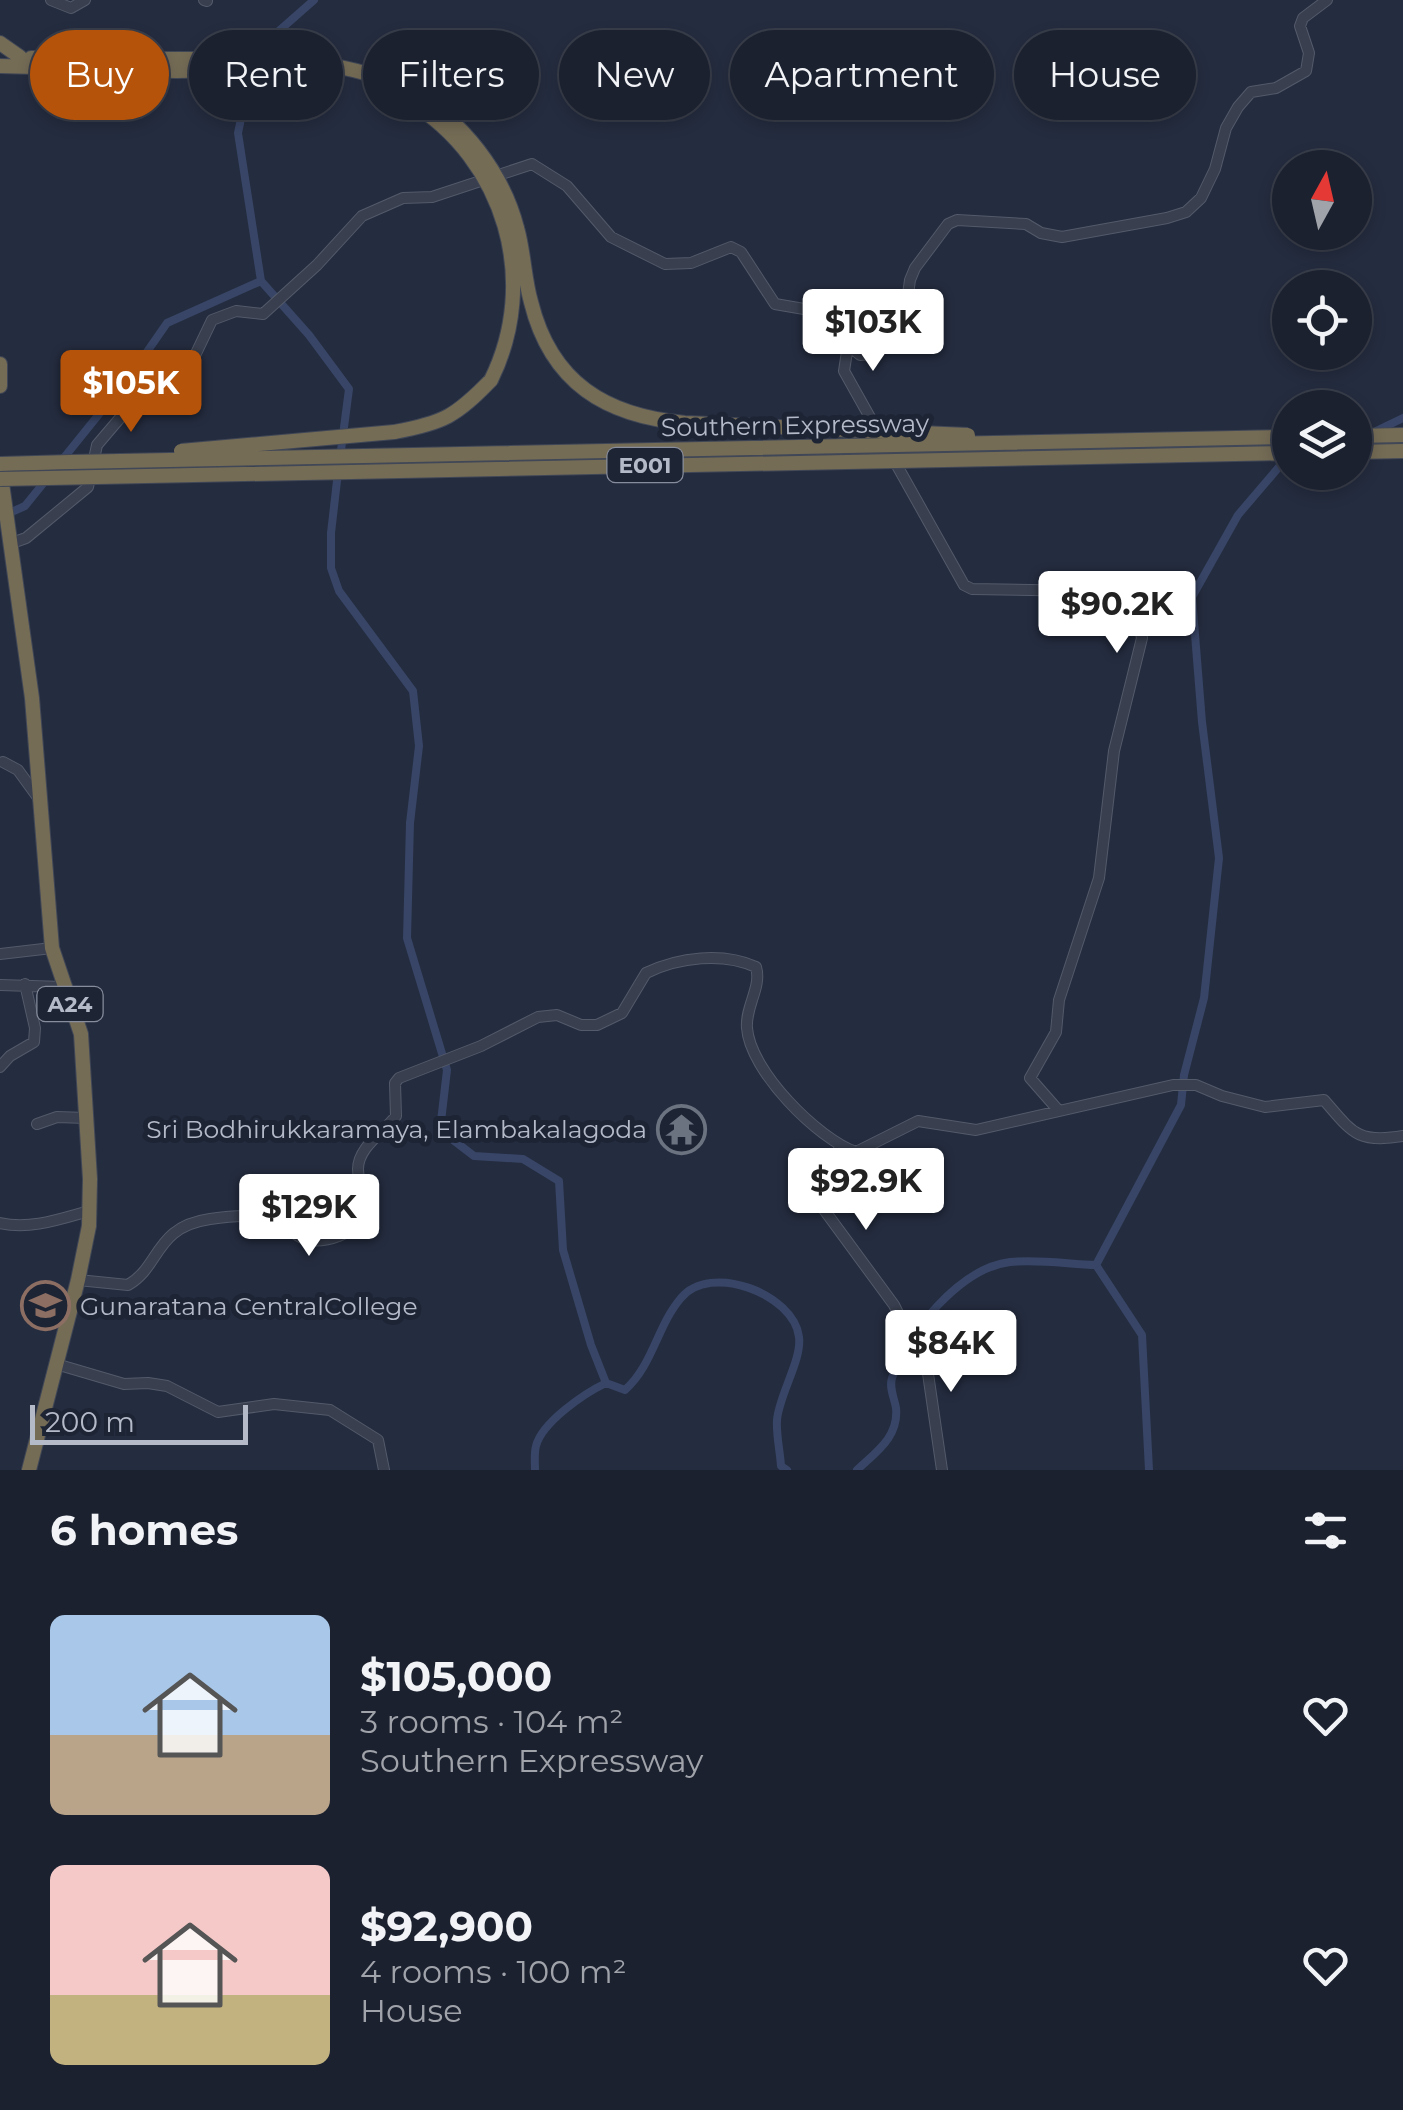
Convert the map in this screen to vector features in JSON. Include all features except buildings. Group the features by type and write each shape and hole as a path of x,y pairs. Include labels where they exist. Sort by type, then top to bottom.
{"highway":[{"path":"0,44 22,62"},
{"path":"0,57 22,62"},
{"path":"175,65 276,60 325,66 388,81 435,107 460,130 493,172 509,201 518,228 531,304 549,350 578,385 630,415 741,426 1159,440"},
{"path":"0,78 22,62"},
{"path":"0,66 22,62 284,69 356,79 384,88 414,104 449,133 475,163 498,203 513,255 514,316 501,360 492,380 463,409 446,419 394,432 70,462"},
{"path":"0,364 0,386"},
{"path":"1372,436 1403,435"},
{"name":"Southern Expressway","path":"0,466 1272,438"},
{"path":"1372,452 1403,451"},
{"name":"Southern Expressway","path":"2,490 1272,453"},
{"name":"A24","path":"0,466 32,698 52,948 81,1034 89,1212 78,1280 28,1470"}],"street":[{"path":"52,0 71,8 85,0"},
{"path":"12,538 26,538 88,488 100,441 149,384 190,366 212,320 236,311 263,314 317,265 362,216 402,198 432,196 532,164 567,186 611,237 665,264 691,263 730,247 741,252 775,304 833,314 848,345 860,355 874,354 906,309 915,268 948,224 957,220 1026,224 1041,233 1062,237 1186,212 1201,198 1216,169 1226,128 1238,107 1251,92 1276,88 1306,71 1310,53 1300,26 1303,18 1326,0"},
{"path":"848,345 844,371 964,585 972,590 1089,591 1138,619 1142,626 1114,751 1099,878 1059,1000 1056,1032 1030,1078 1058,1111"},
{"path":"3,762 18,770 40,799"},
{"path":"0,954 52,948"},
{"path":"78,1280 128,1285 136,1281 164,1240 204,1220 240,1216 277,1220 304,1239 325,1239 358,1228 368,1217 368,1207 358,1168 365,1148 396,1116 395,1083 405,1074 548,1014 581,1025 598,1025 622,1013 646,973 711,958 737,958 756,967 758,976 747,1014 751,1046 781,1094 840,1146 856,1152 918,1121 976,1130 1172,1085 1196,1086 1265,1106 1324,1100 1352,1132 1377,1140 1403,1136"},
{"path":"0,1067 34,1042 35,1028 25,984"},
{"path":"0,986 63,987"},
{"path":"37,1124 57,1117 86,1118"},
{"path":"840,1146 840,1151 808,1183 810,1192 894,1304 908,1333 924,1346 942,1470"},
{"path":"0,1223 35,1225 89,1212"},
{"path":"56,1364 124,1384 168,1386 218,1412 274,1404 330,1410 378,1440 384,1470"}],"waterway":[{"path":"314,0 255,52 238,133 261,281 309,335 349,389 340,458"},
{"path":"7,514 25,506 133,372 167,323 261,281"},
{"path":"1376,431 1403,418"},
{"path":"338,472 331,568 339,591 413,691 419,746 410,823 407,938 447,1070 440,1130 474,1156 523,1159 559,1181 563,1250 606,1383 625,1390 649,1357 673,1309 694,1288 730,1283 767,1296 783,1308 799,1337 777,1420 781,1466 787,1470"},
{"path":"1149,1470 1142,1335 1096,1265 1181,1105 1184,1075 1204,998 1219,858 1192,597 1238,515 1272,475"},
{"path":"857,1470 885,1443 894,1427 896,1408 891,1382 899,1360 923,1323 955,1289 991,1267 1010,1262 1096,1265"},
{"path":"535,1470 536,1446 547,1427 576,1401 606,1383"}],"place":[{"name":"Sri Bodhirukkaramaya, Elambakalagoda","path":"682,1129"},
{"name":"Gunaratana CentralCollege","path":"45,1306"}]}
